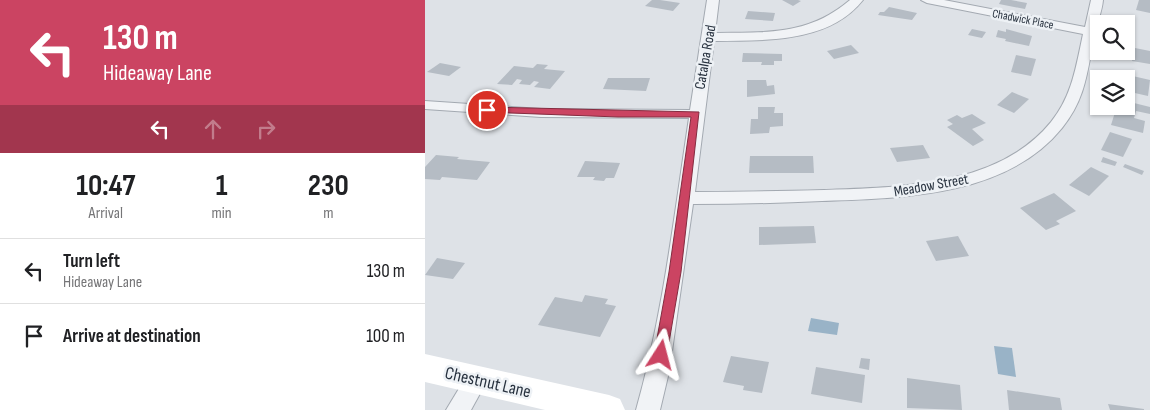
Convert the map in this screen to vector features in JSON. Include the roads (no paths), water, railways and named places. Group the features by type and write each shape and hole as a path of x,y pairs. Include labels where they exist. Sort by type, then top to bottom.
{"street":[{"name":"Catalpa Road","path":"648,410 660,363 713,0"},
{"path":"709,37 782,34 817,28 841,16 857,0"},
{"name":"Chadwick Place","path":"927,0 1089,32"},
{"name":"Meadow Street","path":"685,198 893,193 947,186 981,176 1019,157 1048,133 1060,120 1075,96 1081,79 1097,0"},
{"path":"425,104 541,113 696,114"},
{"name":"Chestnut Lane","path":"425,368 609,410"},
{"path":"458,410 477,379"}],"water":[{"path":"811,318 839,323 837,335 808,331"},
{"path":"994,346 1012,348 1016,377 998,374"}]}
